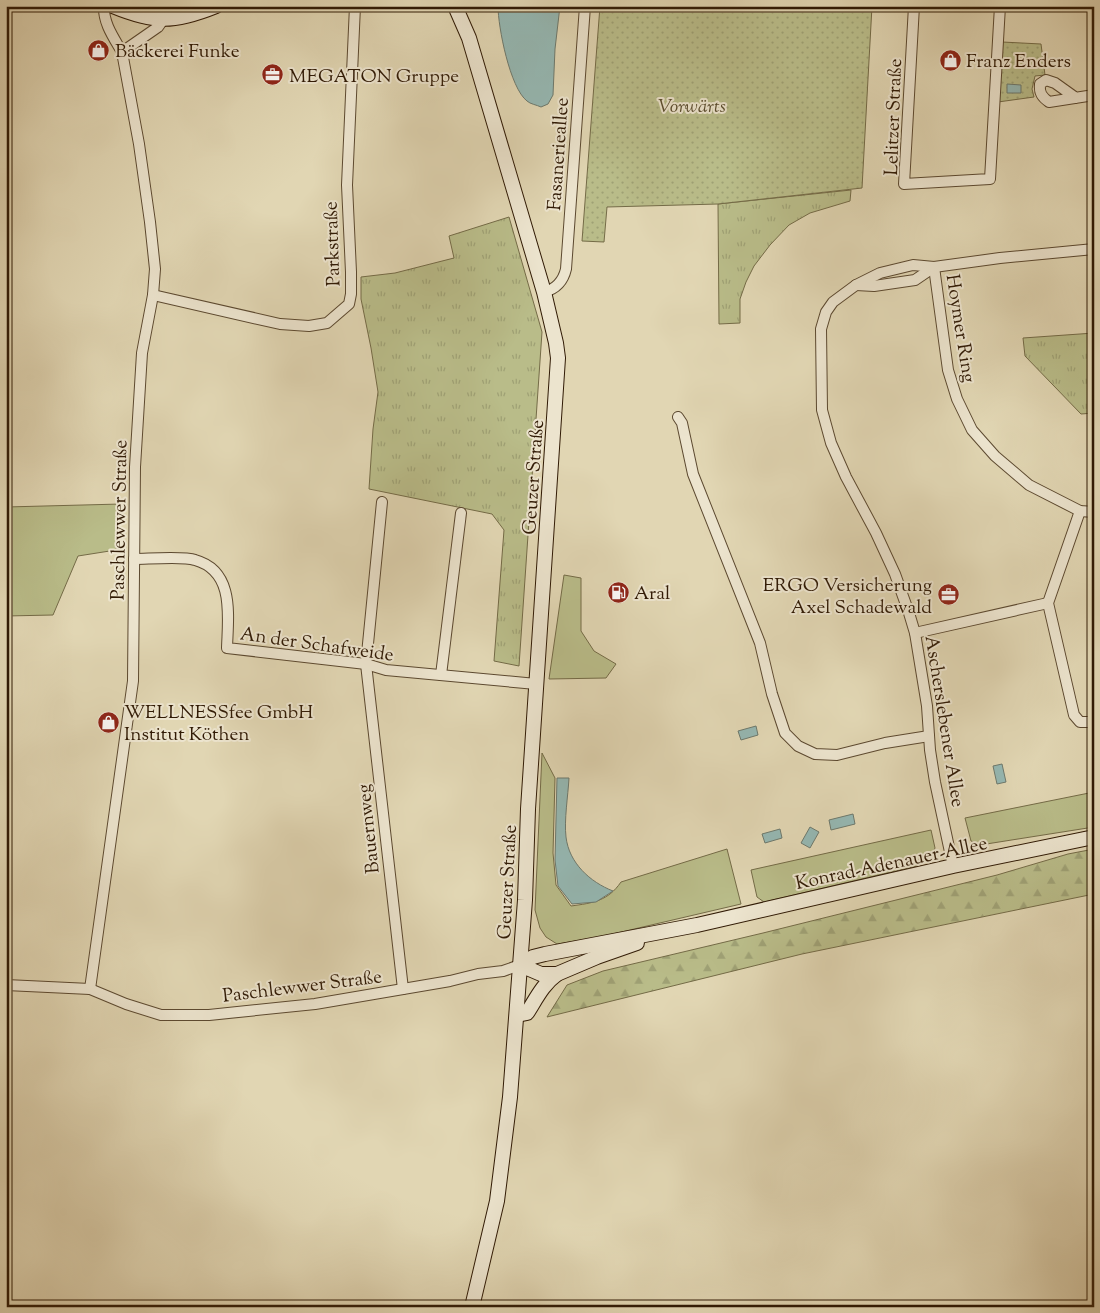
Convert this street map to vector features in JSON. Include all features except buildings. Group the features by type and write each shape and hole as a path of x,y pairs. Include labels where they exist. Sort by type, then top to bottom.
{"main road":[{"path":"113,6 141,17 163,20 190,16 216,6"},
{"name":"Geuzer Straße","path":"455,6 469,38 544,292 558,358 536,684 517,1015 510,1097 500,1182 489,1238 472,1307"},
{"name":"Konrad-Adenauer-Allee","path":"520,966 533,957 545,954 697,924 953,866 1094,837"},
{"name":"Konrad-Adenauer-Allee","path":"557,974 597,957 697,924"},
{"path":"520,966 541,974 557,974"},
{"path":"517,1015 527,1013 540,992 557,974"}],"street":[{"name":"Paschlewwer Straße","path":"90,989 133,681 135,467 142,353 154,295 155,268 139,144 122,52 108,26 104,6"},
{"name":"Parkstraße","path":"154,295 280,324 309,326 327,323 348,304 351,294 351,272 347,185 355,6"},
{"name":"Fasanerieallee","path":"544,292 560,284 566,269 585,6"},
{"name":"Lelitzer Straße","path":"914,6 904,184 990,179 1000,6"},
{"path":"122,52 158,27 163,20"},
{"path":"1076,98 1094,95"},
{"name":"Hoymer Ring","path":"1094,249 1000,258 934,267 948,370 957,399 972,430 995,456 1029,485 1080,511 1094,512"},
{"name":"Ascherslebener Allee","path":"934,267 913,265 880,273 856,285 832,302 826,312 821,329 822,410 831,443 895,574 915,633 927,706 930,750 935,782 953,866"},
{"path":"856,285 874,286 915,280 934,267"},
{"path":"678,417 682,423 694,474 760,643 772,694 785,733 798,746 815,754 837,755 885,743 929,736"},
{"path":"366,664 382,502"},
{"path":"1080,511 1048,602 1074,715 1080,722 1094,722"},
{"path":"441,675 461,513"},
{"name":"An der Schafweide","path":"134,559 194,559 213,568 224,584 228,613 228,648 366,664 386,670 536,684"},
{"path":"915,633 1048,602"},
{"name":"Bauernweg","path":"366,664 403,989"},
{"name":"Paschlewwer Straße","path":"6,984 90,989 126,1004 161,1015 209,1015 306,1005 503,971 520,966"}],"green space":[{"name":"Vorwärts","path":"600,6 872,6 862,188 718,204 607,207 604,242 582,241"},
{"path":"1002,42 1041,44 1045,75 1035,76 1032,89 1034,97 998,102"},
{"path":"851,190 850,201 810,213 789,225 754,266 746,282 740,299 740,323 719,324 718,204"},
{"path":"509,217 542,332 519,666 494,661 504,530 492,514 369,489 373,429 378,392 361,299 361,277 395,273 454,258 449,236"},
{"path":"1094,333 1094,413 1081,414 1025,356 1023,338"},
{"path":"121,504 116,550 78,556 53,615 6,616 6,507"},
{"path":"564,575 581,578 581,631 594,651 616,664 606,678 549,679"},
{"path":"542,753 555,778 553,853 556,885 571,906 599,900 611,893 621,882 727,849 741,904 600,937 557,944 546,937 540,928 535,910"},
{"path":"1094,792 1094,827 980,845 971,841 965,818"},
{"path":"931,830 935,848 931,857 917,860 917,866 764,902 757,897 751,870"},
{"path":"1094,849 1094,894 802,954 547,1017 567,985 603,971 997,875 1068,854"}],"water":[{"path":"498,6 560,6 555,49 553,95 548,104 541,107 528,102 515,84 506,56 500,28"},
{"path":"1007,84 1021,85 1021,93 1007,93"},
{"path":"756,726 758,735 741,740 738,731"},
{"path":"1002,764 1006,782 997,784 993,766"},
{"path":"557,778 569,778 566,837 571,855 589,877 613,891 596,902 572,904 558,886 555,860"},
{"path":"853,814 855,824 831,830 829,820"},
{"path":"810,827 819,832 810,848 801,843"},
{"path":"780,829 782,838 765,843 762,834"}],"place":[{"name":"Bäckerei Funke","path":"99,50"},
{"name":"Franz Enders","path":"950,60"},
{"name":"MEGATON Gruppe","path":"273,75"},
{"name":"Aral","path":"618,592"},
{"name":"ERGO Versicherung Axel Schadewald","path":"948,595"},
{"name":"WELLNESSfee GmbH Institut Köthen","path":"108,722"}]}
